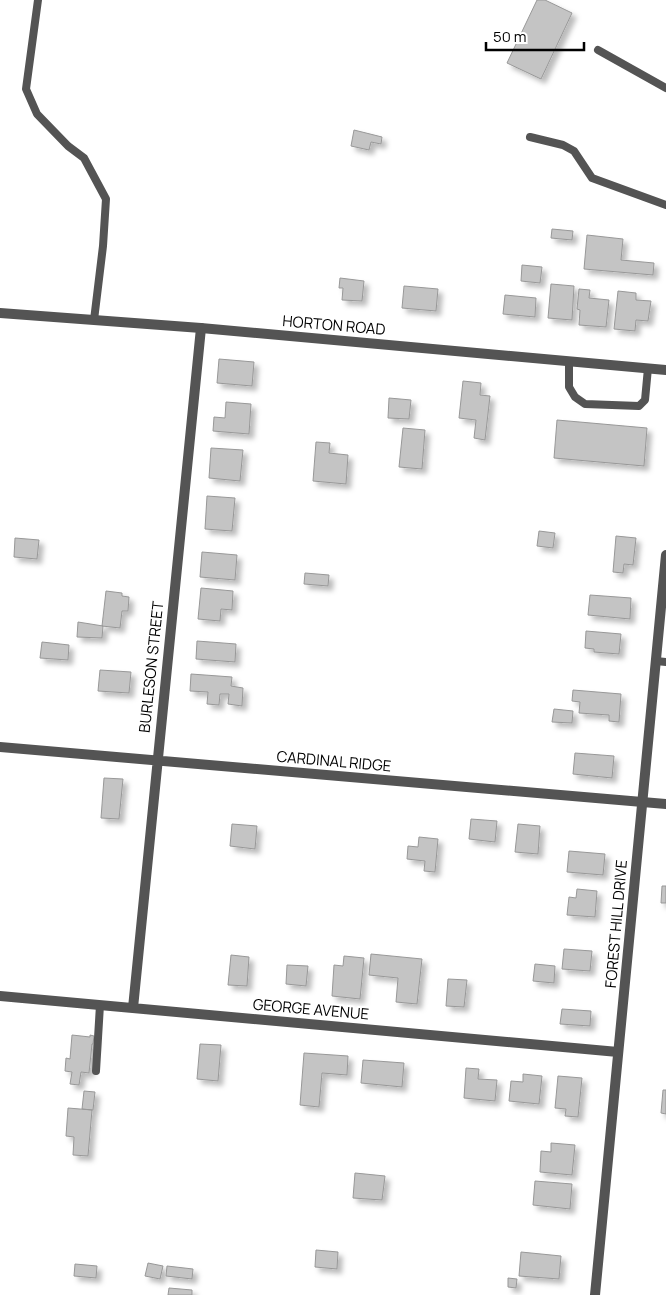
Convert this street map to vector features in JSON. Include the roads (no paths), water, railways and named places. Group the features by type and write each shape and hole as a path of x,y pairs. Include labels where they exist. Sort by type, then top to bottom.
{"street":[{"name":"HORTON ROAD","path":"0,313 201,328 666,370"},
{"name":"BURLESON STREET","path":"134,1008 201,328"},
{"name":"FOREST HILL DRIVE","path":"595,1295 642,803 661,662 666,555"},
{"name":"CARDINAL RIDGE","path":"0,748 666,804"},
{"name":"GEORGE AVENUE","path":"0,996 618,1052"}],"lane":[{"path":"38,0 26,89 37,114 68,146 84,158 106,199 103,246 94,320"},
{"path":"598,50 666,88"},
{"path":"530,137 563,145 574,151 592,178 666,204"},
{"path":"569,361 569,387 575,398 585,404 639,406 644,400 648,368"},
{"path":"96,1071 100,1005"}]}
